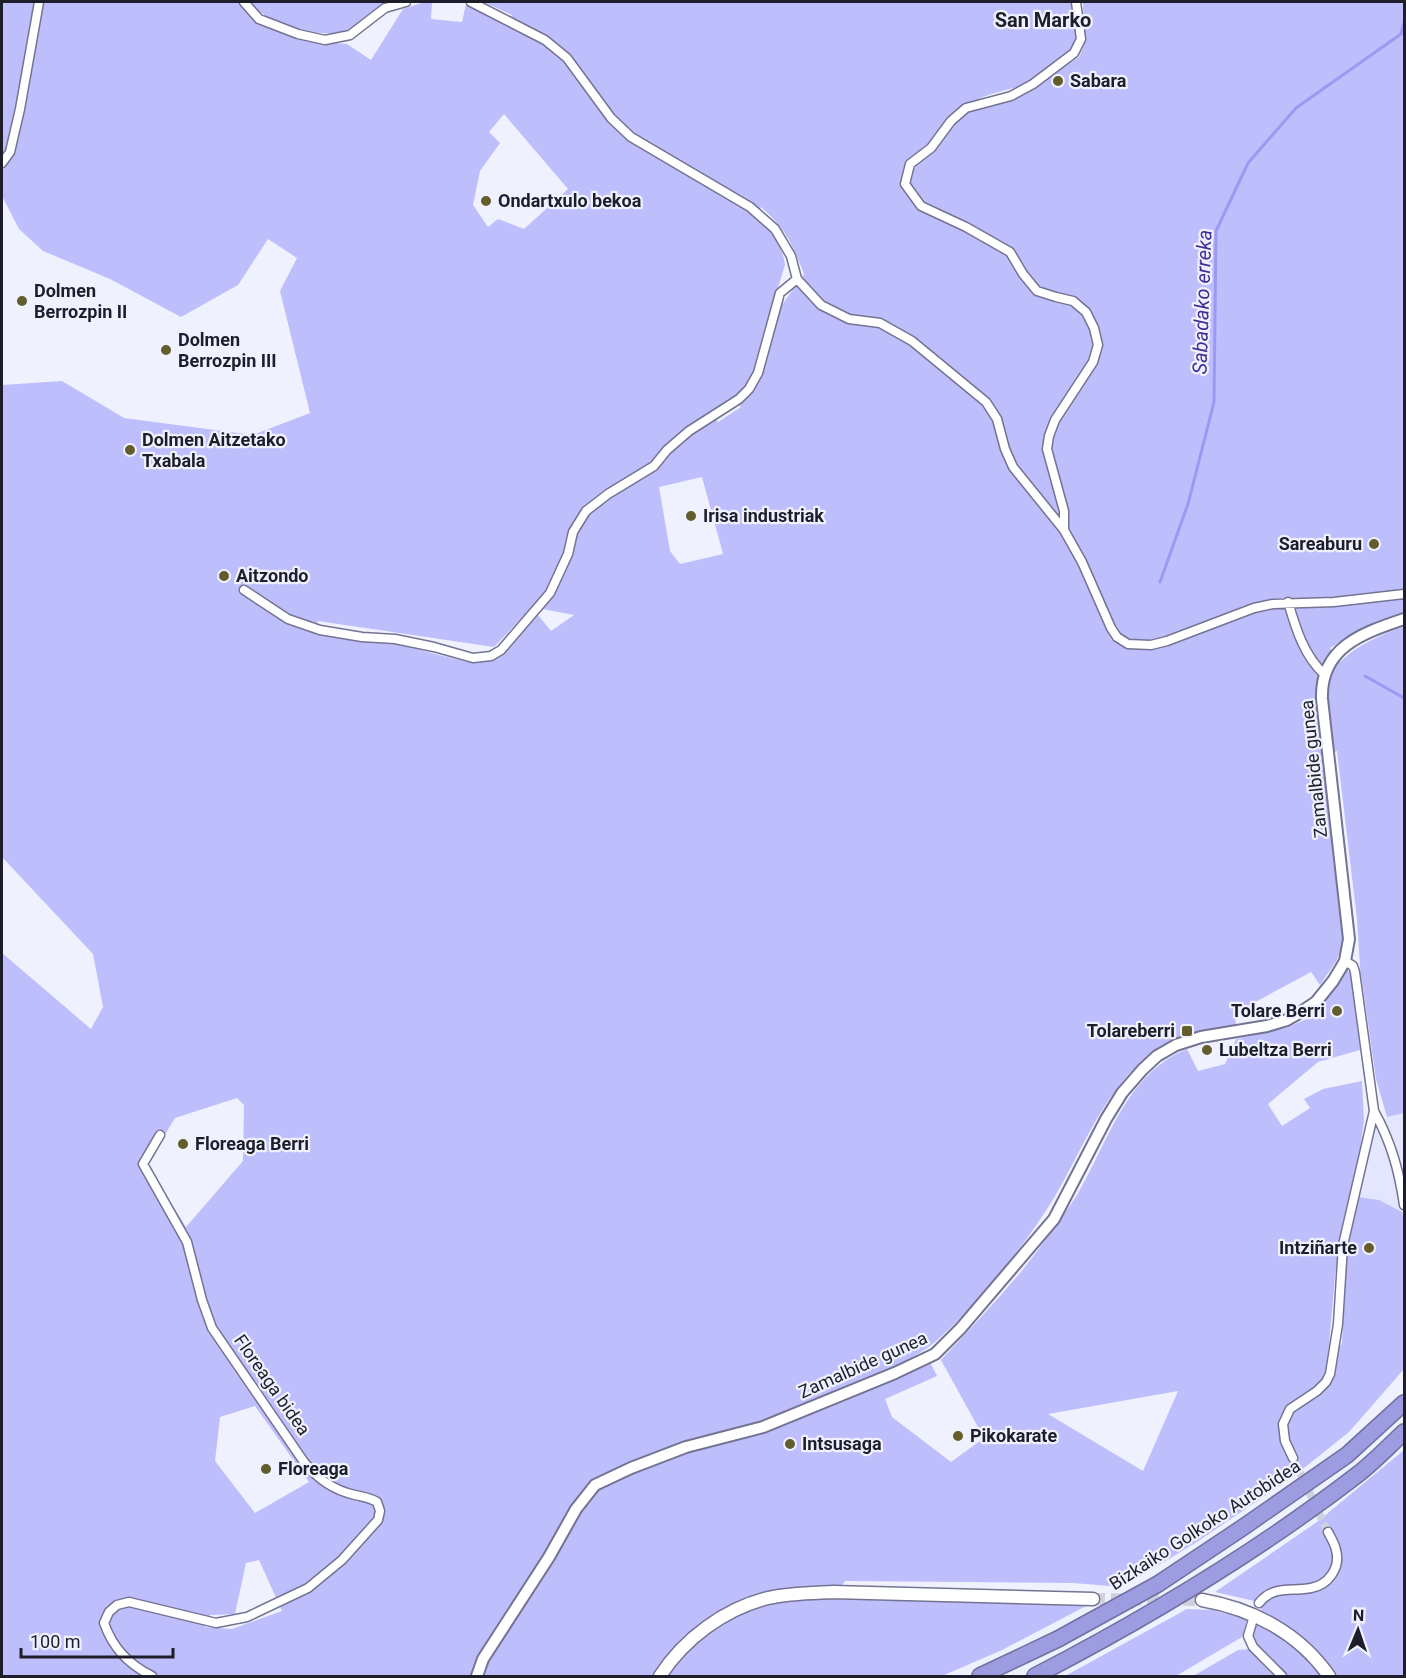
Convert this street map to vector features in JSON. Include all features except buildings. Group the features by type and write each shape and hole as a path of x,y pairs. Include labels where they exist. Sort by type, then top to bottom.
{"highway":[{"name":"Bizkaiko Golkoko Autobidea","path":"980,1677 1058,1639 1158,1584 1347,1455 1404,1403"},
{"path":"1035,1677 1167,1602 1257,1546 1358,1474 1404,1432"}],"main road":[{"path":"660,1677 678,1653 699,1633 731,1612 775,1597 833,1592 1093,1599"},
{"path":"1202,1600 1229,1604 1270,1622 1313,1656 1329,1677"}],"street":[{"path":"2,163 10,152 18,120 39,2"},
{"path":"244,2 259,19 298,34 325,40 350,35 385,8 406,2"},
{"path":"471,2 545,40 567,58 611,118 631,137 750,207 775,229 791,255 797,279 821,305 849,319 880,323 912,341 986,402 997,419 1005,449 1013,467 1064,530 1082,562 1111,628 1117,637 1128,644 1151,645 1167,641 1254,608 1288,602 1334,602 1404,594"},
{"path":"1064,530 1064,511 1047,449 1055,420 1093,362 1098,345 1094,328 1086,312 1073,301 1037,291 1023,274 1010,252 966,227 921,206 905,184 910,164 931,148 951,122 966,108 1011,96 1033,84 1074,53 1081,39 1076,2"},
{"path":"244,590 288,619 320,630 362,637 395,639 473,658 491,656 501,650 550,593 568,554 573,532 586,511 608,494 654,466 667,450 689,431 739,399 749,389 758,373 780,293 797,279"},
{"path":"1288,602 1312,664 1325,675"},
{"name":"Zamalbide gunea","path":"477,1677 483,1659 549,1557 576,1509 595,1485 631,1468 686,1448 763,1427 886,1377 935,1354 961,1328 1054,1219 1122,1093 1157,1056 1176,1045 1201,1037 1267,1026 1287,1020 1316,1002 1345,961 1349,939 1322,699 1325,675 1331,660 1344,646 1372,630 1404,619"},
{"path":"1293,1458 1285,1441 1283,1424 1290,1409 1317,1391 1330,1374 1338,1324 1343,1245 1374,1111 1355,972 1353,966 1345,961"},
{"path":"1374,1111 1389,1138 1399,1172 1404,1205"},
{"name":"Floreaga bidea","path":"152,1677 135,1667 110,1640 104,1623 109,1612 117,1605 129,1602 216,1623 247,1617 309,1588 342,1560 378,1520 380,1511 377,1502 334,1488 318,1478 304,1462 212,1328 187,1242 143,1164 160,1135"},
{"path":"1259,1603 1271,1593 1318,1586 1331,1576 1336,1569 1337,1558 1328,1532"},
{"path":"1253,1619 1248,1636 1253,1647 1282,1677"}],"shaded area":[{"path":"2,2 238,2 252,17 264,24 306,41 347,44 371,60 403,9 425,2 432,2 431,19 462,22 466,4 506,23 512,15 483,2 1074,2 1076,38 1069,52 1048,70 1026,83 976,100 965,112 986,105 1003,103 1027,93 1079,57 1084,46 1083,2 1404,2 1404,615 1364,628 1330,648 1340,662 1354,650 1370,641 1404,627 1404,1113 1387,1117 1376,1079 1360,967 1357,919 1337,751 1321,757 1331,823 1343,941 1337,960 1320,985 1311,972 1235,1013 1236,1026 1181,1037 1165,1044 1145,1058 1113,1093 1054,1198 1015,1255 984,1293 951,1327 932,1345 908,1360 931,1364 937,1376 885,1399 892,1417 951,1462 984,1438 941,1360 1013,1282 1056,1225 1077,1195 1109,1132 1134,1092 1148,1075 1166,1060 1187,1049 1198,1071 1225,1064 1236,1039 1286,1028 1309,1018 1347,969 1351,975 1360,1050 1318,1062 1268,1104 1282,1126 1310,1108 1304,1099 1323,1089 1362,1081 1364,1121 1355,1183 1343,1220 1335,1276 1327,1367 1342,1343 1348,1234 1358,1197 1379,1200 1402,1212 1404,1223 1404,1369 1349,1432 1294,1476 1197,1542 1122,1587 1073,1583 845,1581 833,1599 1086,1606 1002,1650 942,1676 482,1676 482,1674 464,1676 2,1676 2,953 91,1029 103,1007 93,954 2,857 2,385 62,381 124,418 253,435 310,413 280,291 297,258 268,239 238,285 181,317 110,279 43,251 19,229 2,196","holes":["504,114 568,189 524,229 498,219 488,227 473,205 480,171 500,143 489,132","761,207 777,222 787,237 804,274 782,305 764,362 756,359 785,265 779,244 757,217","734,400 741,407 718,422 711,412","702,477 723,554 680,564 670,551 659,487","532,607 574,615 551,631 538,615 500,655 483,662 467,662 396,644 315,632 318,621 494,647","237,1098 244,1105 243,1161 186,1227 147,1164 175,1118","1178,1391 1143,1471 1048,1414","255,1406 309,1482 255,1513 215,1461 220,1417","259,1560 282,1611 232,1629 205,1627 210,1615 235,1614 246,1563"]},
{"path":"249,2 394,2 345,31 321,33 272,19"},
{"path":"1404,1113 1404,1214 1379,1200 1358,1197 1374,1124 1387,1117"},
{"path":"1404,1450 1404,1676 1193,1676 1238,1650 1248,1649 1263,1603 1215,1592 1317,1522"},
{"path":"1187,1609 1212,1610 1247,1619 1242,1637 1176,1676 1065,1676"}],"waterway":[{"name":"Sabadako erreka","path":"1160,582 1188,504 1214,402 1216,231 1248,163 1296,108 1401,34 1404,23"},
{"path":"1365,676 1404,698"}],"tunnel":[{"path":"1293,1458 1328,1532"},
{"path":"1093,1599 1202,1600"}],"place":[{"name":"Sabara","path":"1058,81"},
{"name":"Ondartxulo bekoa","path":"486,201"},
{"name":"Dolmen Berrozpin II","path":"22,301"},
{"name":"Dolmen Berrozpin III","path":"166,350"},
{"name":"Dolmen Aitzetako Txabala","path":"130,450"},
{"name":"Irisa industriak","path":"691,516"},
{"name":"Sareaburu","path":"1374,544"},
{"name":"Aitzondo","path":"224,576"},
{"name":"Tolare Berri","path":"1337,1011"},
{"name":"Tolareberri","path":"1187,1031"},
{"name":"Lubeltza Berri","path":"1207,1050"},
{"name":"Floreaga Berri","path":"183,1144"},
{"name":"Intziñarte","path":"1369,1248"},
{"name":"Pikokarate","path":"958,1436"},
{"name":"Intsusaga","path":"790,1444"},
{"name":"Floreaga","path":"266,1469"}],"district":[{"name":"San Marko","path":"1043,20"}]}
